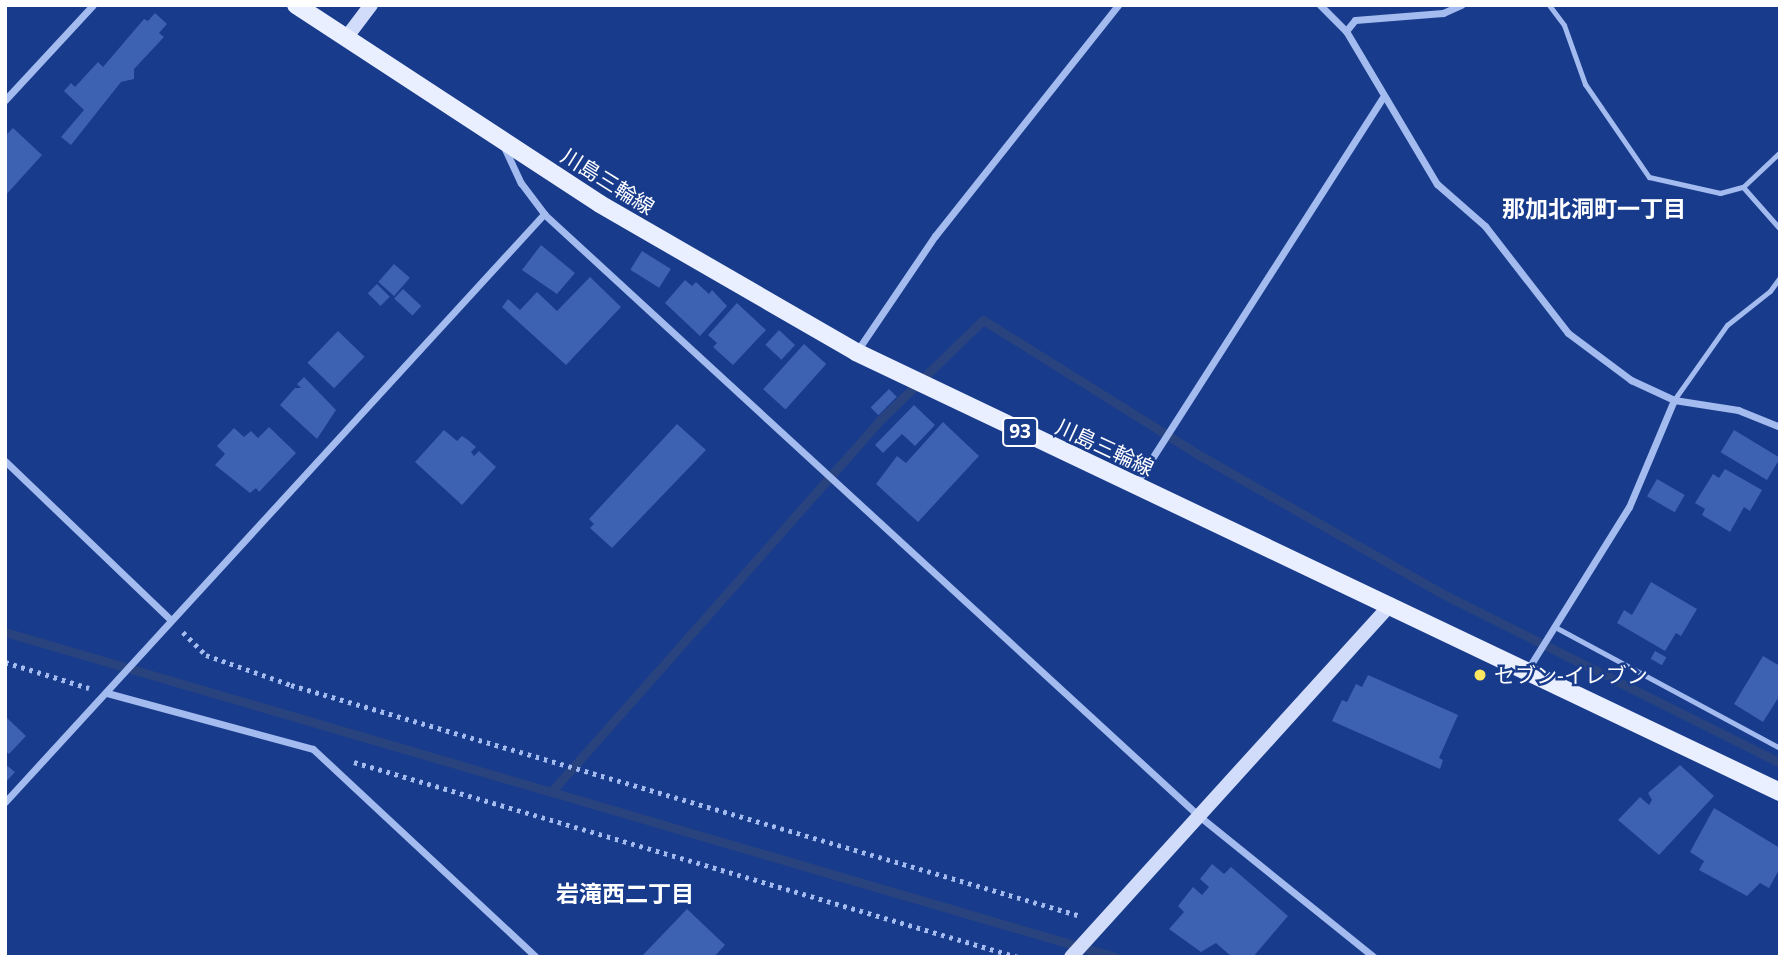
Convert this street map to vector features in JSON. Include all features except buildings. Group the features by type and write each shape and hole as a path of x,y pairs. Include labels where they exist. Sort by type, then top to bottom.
{"main road":[{"name":"川島三輪線","path":"296,5 600,204 856,352 1528,669 1780,792"}],"street":[{"path":"5,100 93,5"},
{"path":"346,38 371,5"},
{"path":"856,352 935,236 1118,5"},
{"path":"1320,5 1346,31 1437,184 1485,226 1568,333 1631,380 1674,400 1738,410 1780,427"},
{"path":"1346,31 1355,20 1443,13 1461,5"},
{"path":"1135,485 1384,97"},
{"path":"501,140 521,183 544,214 1199,816 1374,957"},
{"path":"5,802 544,214"},
{"path":"1528,669 1629,507 1674,400"},
{"path":"5,461 170,619"},
{"path":"1071,957 1391,604"},
{"path":"107,693 313,749 536,957"}],"lane":[{"path":"1549,5 1564,25 1585,84 1649,177 1720,193 1743,187 1780,152"},
{"path":"1743,187 1780,229"},
{"path":"1674,400 1727,325 1770,291 1780,277"},
{"path":"1555,627 1780,748"}],"path":[{"path":"170,619 206,656 291,685 1099,926"},
{"path":"5,662 107,693"},
{"path":"313,749 1018,957"}],"waterway":[{"path":"552,791 878,422 983,320 1201,456 1441,593 1780,763"},
{"path":"5,632 1115,957"}],"place":[{"name":"セブン-イレブン","path":"1480,675"}],"district":[{"name":"那加北洞町一丁目","path":"1594,208"},
{"name":"岩滝西二丁目","path":"625,893"}]}
